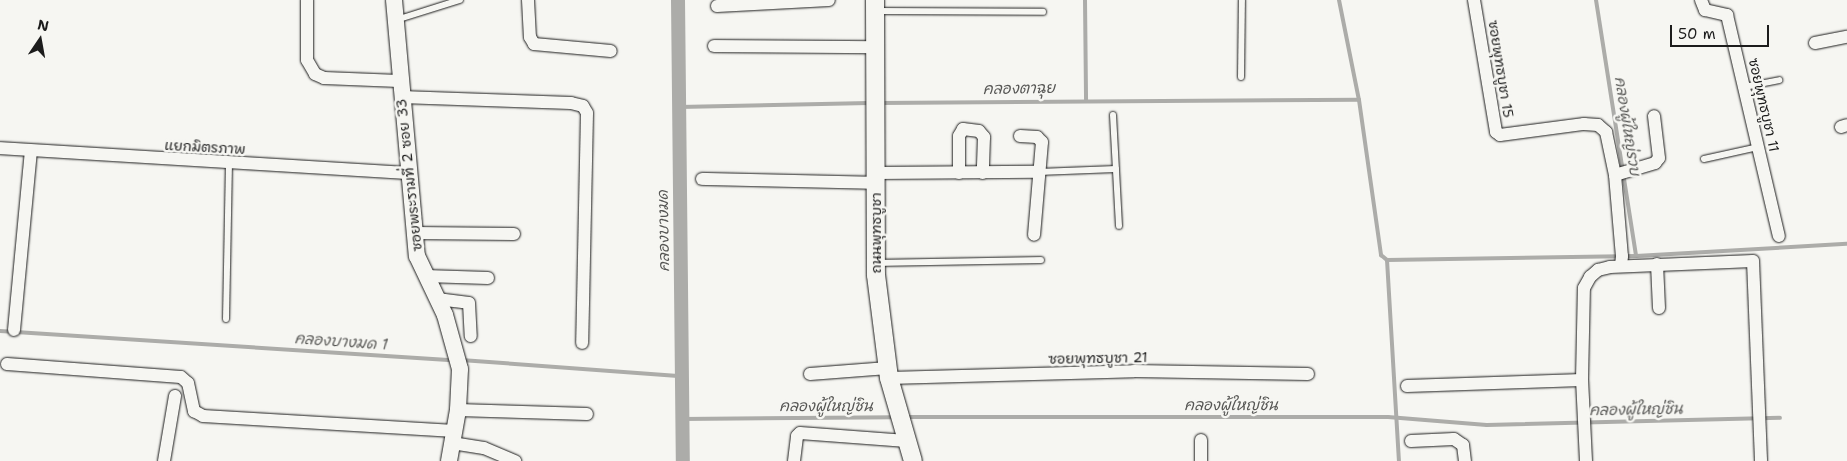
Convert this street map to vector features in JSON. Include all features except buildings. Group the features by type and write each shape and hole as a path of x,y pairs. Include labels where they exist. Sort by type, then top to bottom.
{"main road":[{"name":"ถนนพุทธบูชา","path":"875,6 876,263 888,373 896,409 913,461"}],"street":[{"path":"307,0 306,60 315,74 324,78 399,81"},
{"name":"ซอยพระรามที่ 2 ซอย 33","path":"394,0 399,81 417,256 437,299 460,369 458,410 449,461"},
{"path":"528,0 530,38 534,44 611,51"},
{"path":"717,6 829,0"},
{"name":"ซอยพุทธบูชา 15","path":"1474,0 1496,132 1500,135 1584,124 1598,125 1606,132 1615,175 1622,256 1621,266"},
{"name":"ซอยพุทธบูชา 11","path":"1702,0 1705,10 1728,14 1779,236"},
{"path":"1815,43 1847,37"},
{"path":"714,46 874,47"},
{"path":"401,98 571,103 583,106 587,113 582,343"},
{"path":"1615,175 1655,163 1659,158 1654,116"},
{"path":"959,173 959,132 963,129 979,131 984,137 982,173"},
{"path":"1020,136 1041,138 1034,235"},
{"name":"แยกมิตรภาพ","path":"0,148 409,173"},
{"path":"14,330 31,151"},
{"path":"702,179 876,178 959,173 1038,172"},
{"path":"415,233 514,234"},
{"path":"1586,461 1582,380 1584,288 1598,270 1621,266 1753,261 1761,461"},
{"path":"1657,264 1659,308"},
{"path":"425,276 488,278"},
{"path":"437,299 469,303 471,336"},
{"path":"7,364 180,376 188,383 194,411 203,416 454,437 515,461"},
{"name":"ซอยพุทธบูชา 21","path":"810,374 1134,371 1308,374"},
{"path":"1407,386 1582,380"},
{"path":"164,461 175,396"},
{"path":"458,410 587,414"},
{"path":"794,461 797,436 800,433 905,434"},
{"path":"1411,440 1454,439 1463,445 1465,461"},
{"path":"1201,440 1201,461"}],"lane":[{"path":"395,21 460,0"},
{"path":"1241,77 1242,0"},
{"path":"875,6 1043,12"},
{"path":"1744,87 1779,80"},
{"path":"1113,115 1119,226"},
{"path":"1704,159 1758,147"},
{"path":"226,319 229,163"},
{"path":"1038,172 1116,169"},
{"path":"876,263 1041,260"}],"waterway":[{"name":"คลองบางมด","path":"678,0 683,461"},
{"path":"1085,0 1086,100"},
{"path":"1339,0 1359,100 1381,255 1387,260 1636,256 1847,244"},
{"name":"คลองผู้ใหญ่รวบ","path":"1596,0 1636,256"},
{"name":"คลองตาฉุย","path":"879,103 1359,100"},
{"name":"คลองตาฉุย","path":"679,107 869,103"},
{"path":"1387,260 1399,461"},
{"name":"คลองบางมด 1","path":"0,331 452,360"},
{"name":"คลองบางมด 1","path":"461,360 681,376"},
{"name":"คลองผู้ใหญ่ชิน","path":"682,419 895,417"},
{"name":"คลองผู้ใหญ่ชิน","path":"905,417 1388,417 1487,425 1780,418"}]}
